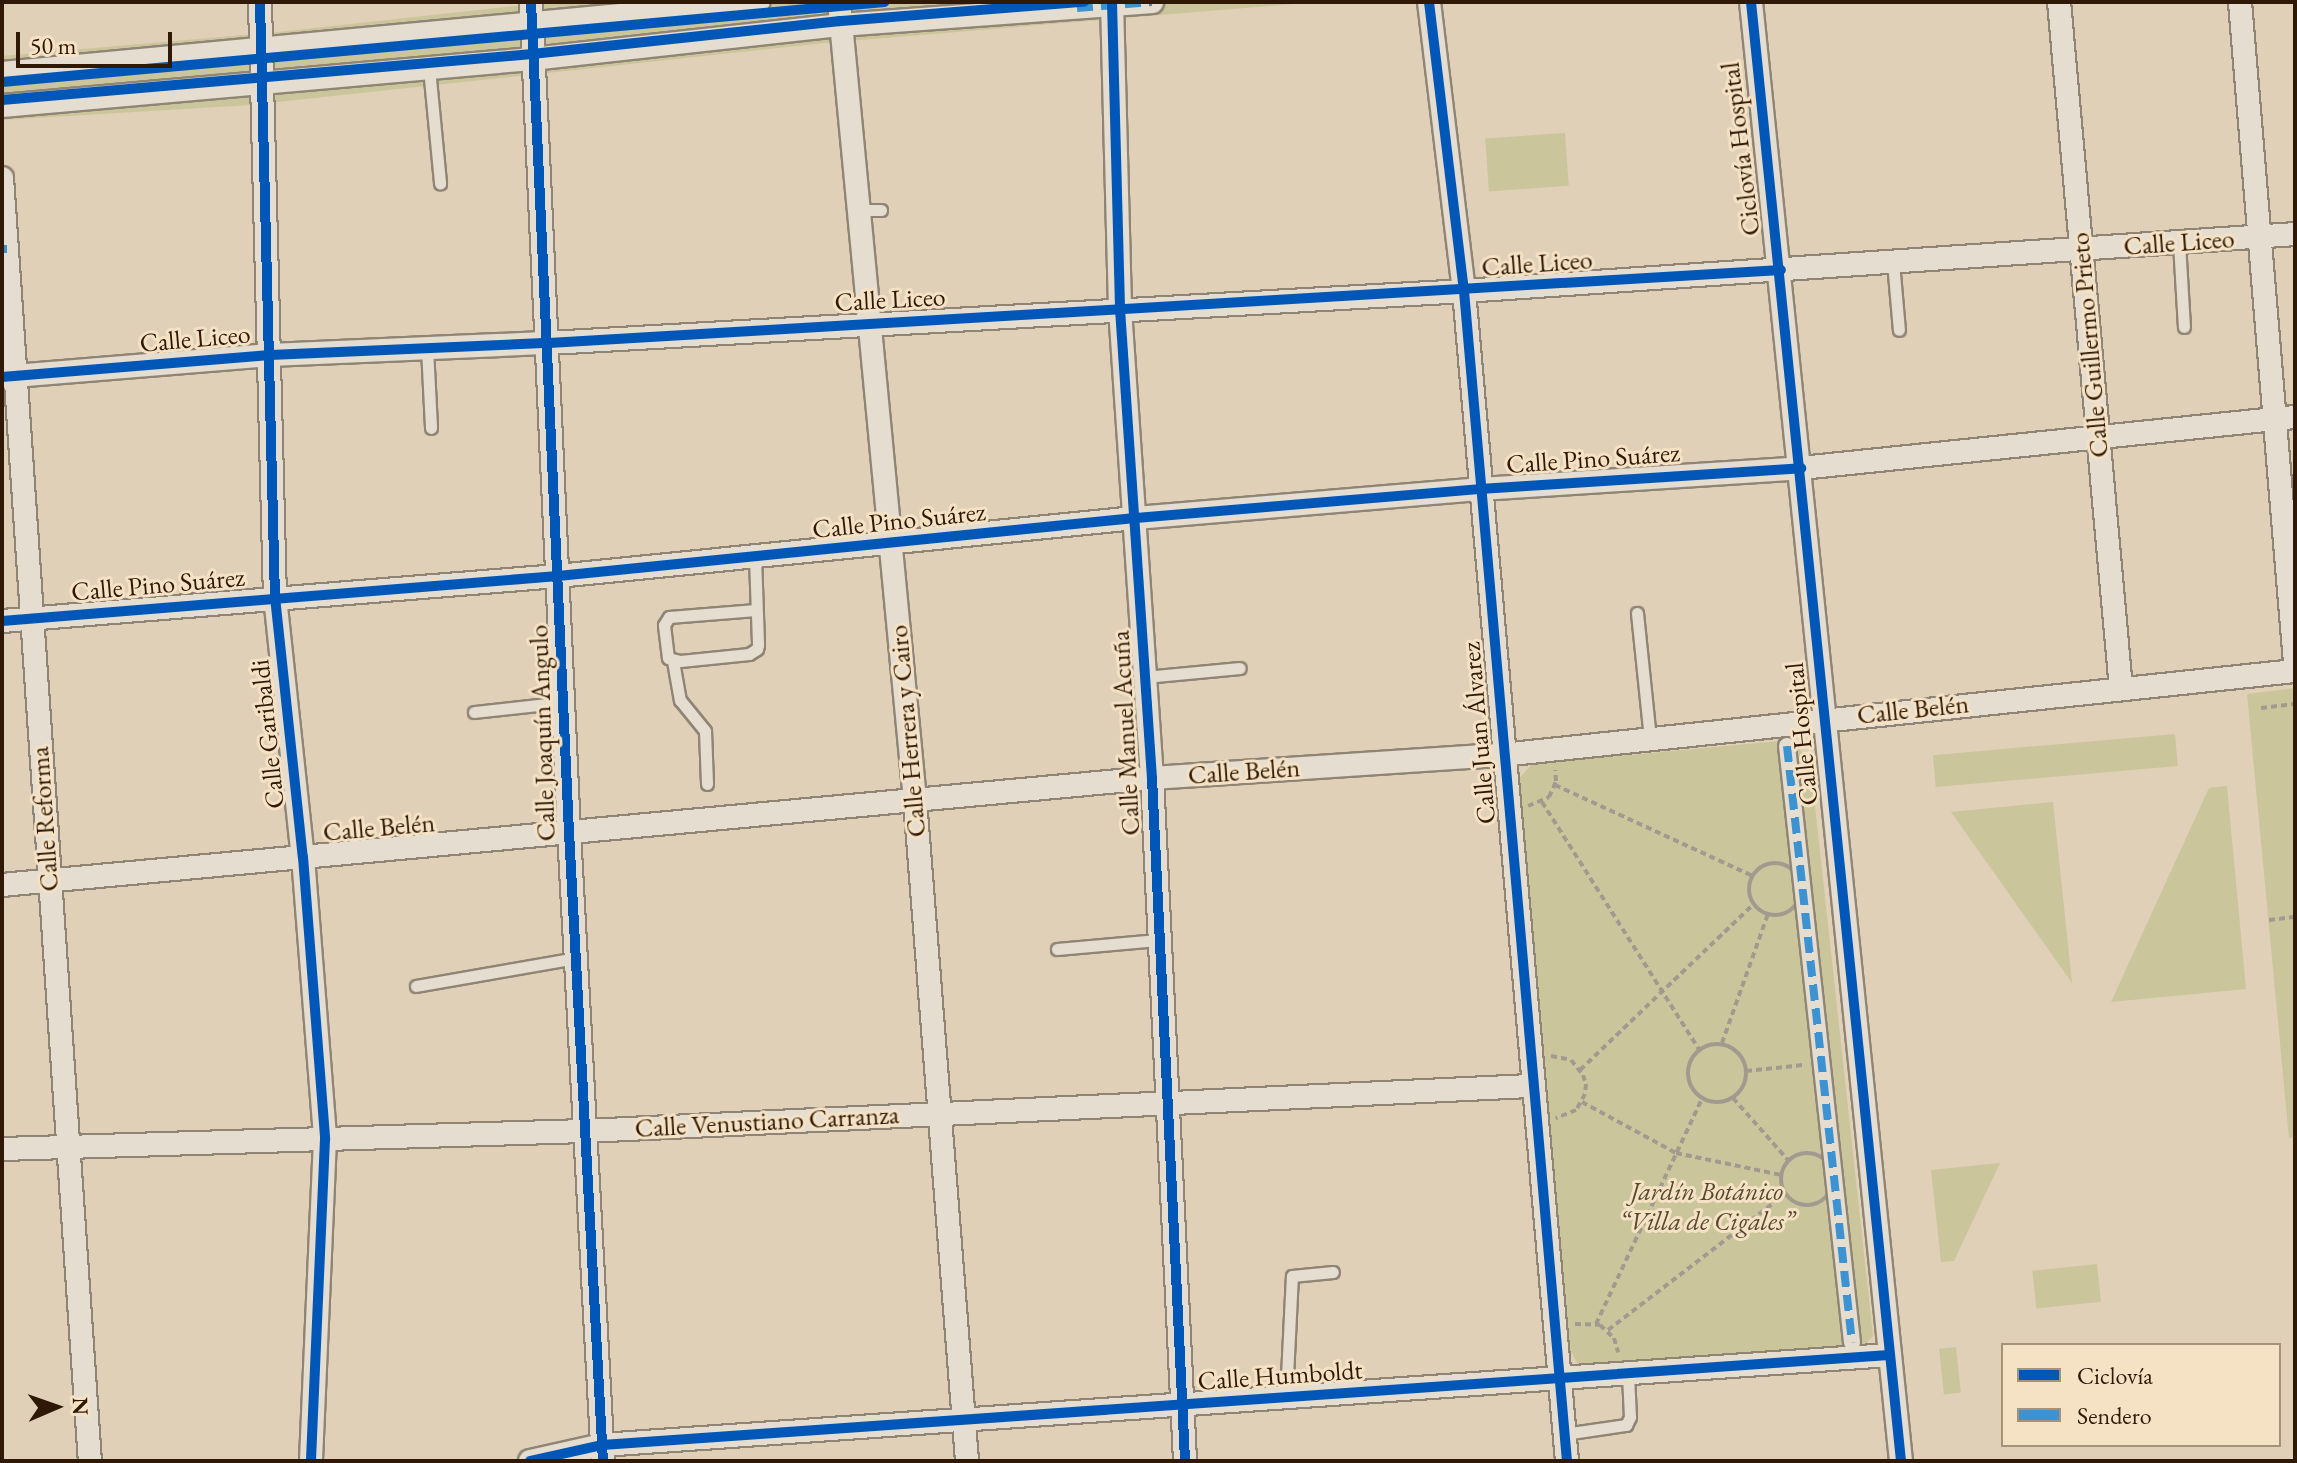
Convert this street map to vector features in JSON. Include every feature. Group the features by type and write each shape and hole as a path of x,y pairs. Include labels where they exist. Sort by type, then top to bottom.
{"street":[{"name":"Calle Garibaldi","path":"260,2 275,597 303,857 325,1139 311,1461"},
{"path":"2,73 263,49 531,12 759,2"},
{"path":"2,106 532,59 840,13 1152,2"},
{"name":"Calle Juan Álvarez","path":"1429,2 1464,291 1531,1086 1567,1461"},
{"name":"Calle Hospital","path":"1751,2 1801,468 1822,720 1901,1461"},
{"name":"Calle Guillermo Prieto","path":"2059,2 2121,688"},
{"path":"2240,2 2259,236 2285,418 2295,662"},
{"name":"Calle Manuel Acuña","path":"1112,4 1120,309 1152,778 1165,1105 1185,1461"},
{"name":"Calle Joaquín Angulo","path":"531,12 602,1453"},
{"name":"Calle Herrera y Cairo","path":"840,13 915,800 967,1461"},
{"name":"Calle Reforma","path":"2,178 9,376 32,618 90,1461"},
{"name":"Calle Liceo","path":"9,376 270,355 549,343 1464,291 2295,234"},
{"name":"Calle Pino Suárez","path":"2,621 558,576 891,545 1135,518 1480,489 1801,468 2285,418"},
{"name":"Calle Belén","path":"2,885 1152,778 1502,755 2295,671"},
{"path":"1787,746 1852,1342"},
{"name":"Calle Venustiano Carranza","path":"2,1149 586,1131 1531,1086"},
{"name":"Calle Humboldt","path":"530,1461 964,1419 1559,1379 1623,1368 1889,1355"}],"lane":[{"path":"429,68 440,183"},
{"path":"858,210 881,210"},
{"path":"2179,243 2184,327"},
{"path":"1893,262 1899,330"},
{"path":"427,348 431,428"},
{"path":"673,661 754,653 758,645 755,557"},
{"path":"707,784 705,731 680,700 673,661 666,652 664,625 669,617 756,610"},
{"path":"1637,613 1650,739"},
{"path":"1145,677 1240,668"},
{"path":"474,712 564,702"},
{"path":"1057,949 1158,940"},
{"path":"416,986 576,958"},
{"path":"1286,1397 1292,1276 1333,1272"},
{"path":"1564,1434 1626,1425 1630,1417 1623,1368"}],"path":[{"path":"2261,708 2295,704"},
{"path":"1526,806 1542,802 1555,785 1555,768"},
{"path":"1555,785 1753,876"},
{"path":"1542,802 1699,1049"},
{"path":"1778,863 1793,870 1802,885 1793,909 1777,915 1768,914 1754,904 1749,887 1762,866 1778,863"},
{"path":"1580,1070 1754,904"},
{"path":"1722,1043 1768,914"},
{"path":"2269,920 2295,917"},
{"path":"1722,1043 1737,1051 1746,1071 1744,1084 1733,1098 1717,1103 1702,1099 1691,1087 1687,1070 1699,1049 1722,1043"},
{"path":"1549,1056 1571,1060 1586,1084 1582,1102 1568,1115 1554,1118"},
{"path":"1746,1071 1821,1063"},
{"path":"1733,1098 1789,1161"},
{"path":"1596,1324 1702,1099"},
{"path":"1582,1102 1676,1153 1781,1175"},
{"path":"1802,1153 1818,1155 1833,1175 1830,1193 1817,1204 1800,1205 1785,1194 1781,1175 1789,1161 1802,1153"},
{"path":"1608,1330 1785,1194"},
{"path":"1573,1324 1596,1324 1608,1330 1623,1368"}],"green space":[{"path":"550,2 1318,2 824,43 250,105 2,120 2,56 269,33"},
{"path":"1565,133 1569,186 1489,191 1485,139"},
{"path":"2295,688 2295,1137 2289,1138 2247,694"},
{"path":"2175,734 2178,766 1936,787 1933,755"},
{"name":"Jardín Botánico “Villa de Cigales”","path":"1790,740 1810,760 1873,1336 1857,1353 1580,1368 1569,1348 1517,781 1532,764"},
{"path":"2227,786 2246,989 2111,1002 2209,788"},
{"path":"2053,802 2072,983 1951,812"},
{"path":"2000,1163 1954,1261 1941,1262 1931,1170"},
{"path":"2097,1264 2101,1302 2036,1309 2032,1271"},
{"path":"1956,1347 1961,1393 1944,1395 1939,1349"}],"marked path":[{"path":"1077,8 1152,2"},
{"path":"2,249 7,249"},
{"path":"1787,746 1852,1342"}],"cycle path":[{"path":"260,2 275,597 303,857 325,1139 311,1461"},
{"path":"531,2 569,832 603,1461"},
{"path":"2,82 884,2"},
{"path":"2,100 532,54 840,21 1084,2"},
{"path":"1112,2 1120,309 1152,778 1185,1461"},
{"path":"1429,2 1464,291 1567,1461"},
{"name":"Ciclovía Hospital","path":"1751,2 1901,1461"},
{"path":"2,377 270,355 549,343 1781,270"},
{"path":"2,621 558,576 1135,518 1480,489 1801,468"},
{"path":"530,1461 602,1445 1889,1355"}]}
